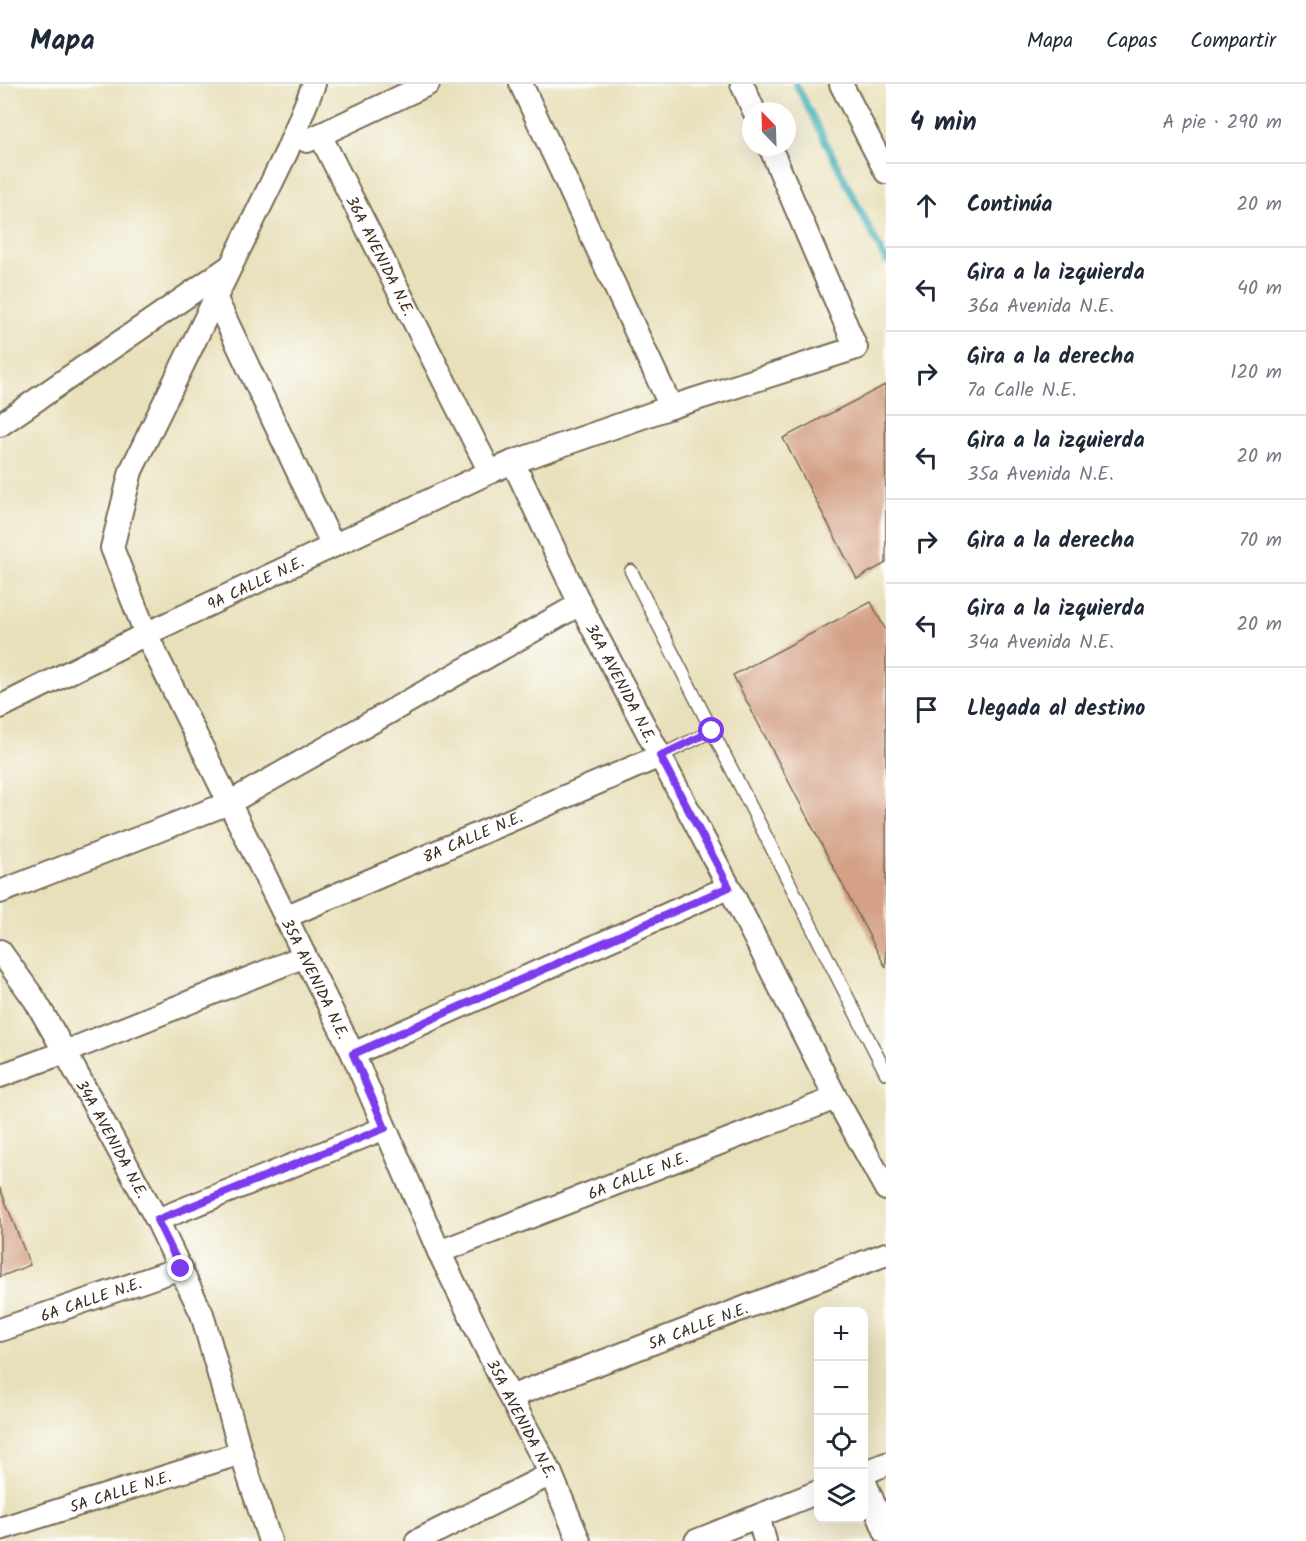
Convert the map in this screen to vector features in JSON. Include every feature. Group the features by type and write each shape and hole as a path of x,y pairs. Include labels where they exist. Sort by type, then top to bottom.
{"street":[{"path":"314,84 287,151 215,297 333,546"},
{"path":"287,151 428,84"},
{"path":"521,84 671,407"},
{"path":"742,84 750,102"},
{"path":"841,84 886,172"},
{"name":"36A AVENIDA N.E.","path":"320,135 490,471"},
{"name":"9A CALLE N.E.","path":"0,707 146,634 490,471 671,407 856,348 774,156"},
{"path":"0,425 230,266"},
{"name":"35A AVENIDA N.E.","path":"215,297 131,471 112,548 146,634 353,1054 439,1252 550,1474 579,1541"},
{"name":"36A AVENIDA N.E.","path":"513,462 580,604 729,887 836,1098 886,1189"},
{"path":"0,892 229,803 580,604"},
{"name":"8A CALLE N.E.","path":"285,917 660,756"},
{"path":"353,1054 729,887"},
{"name":"34A AVENIDA N.E.","path":"0,951 35,1000 65,1052 157,1220 202,1314 241,1453 270,1541"},
{"path":"0,1076 305,956"},
{"name":"6A CALLE N.E.","path":"439,1252 836,1098"},
{"path":"157,1220 385,1128"},
{"name":"5A CALLE N.E.","path":"510,1397 886,1254"},
{"name":"6A CALLE N.E.","path":"0,1330 181,1269"},
{"name":"5A CALLE N.E.","path":"0,1529 241,1453"},
{"path":"868,1471 886,1464"},
{"path":"417,1541 550,1474"},
{"path":"868,1490 886,1533"},
{"path":"696,1541 814,1494"},
{"path":"758,1516 765,1541"}],"lane":[{"path":"631,571 886,1073"},
{"path":"660,756 712,731"}],"building":[{"path":"885,385 886,563 857,579 783,438"},
{"path":"871,602 886,631 886,968 733,675"},
{"path":"0,1188 30,1265 0,1277"}],"waterway":[{"path":"796,84 886,261"}],"route":[{"path":"181,1269 157,1220 385,1128 353,1054 729,887 660,756 712,731"}]}
